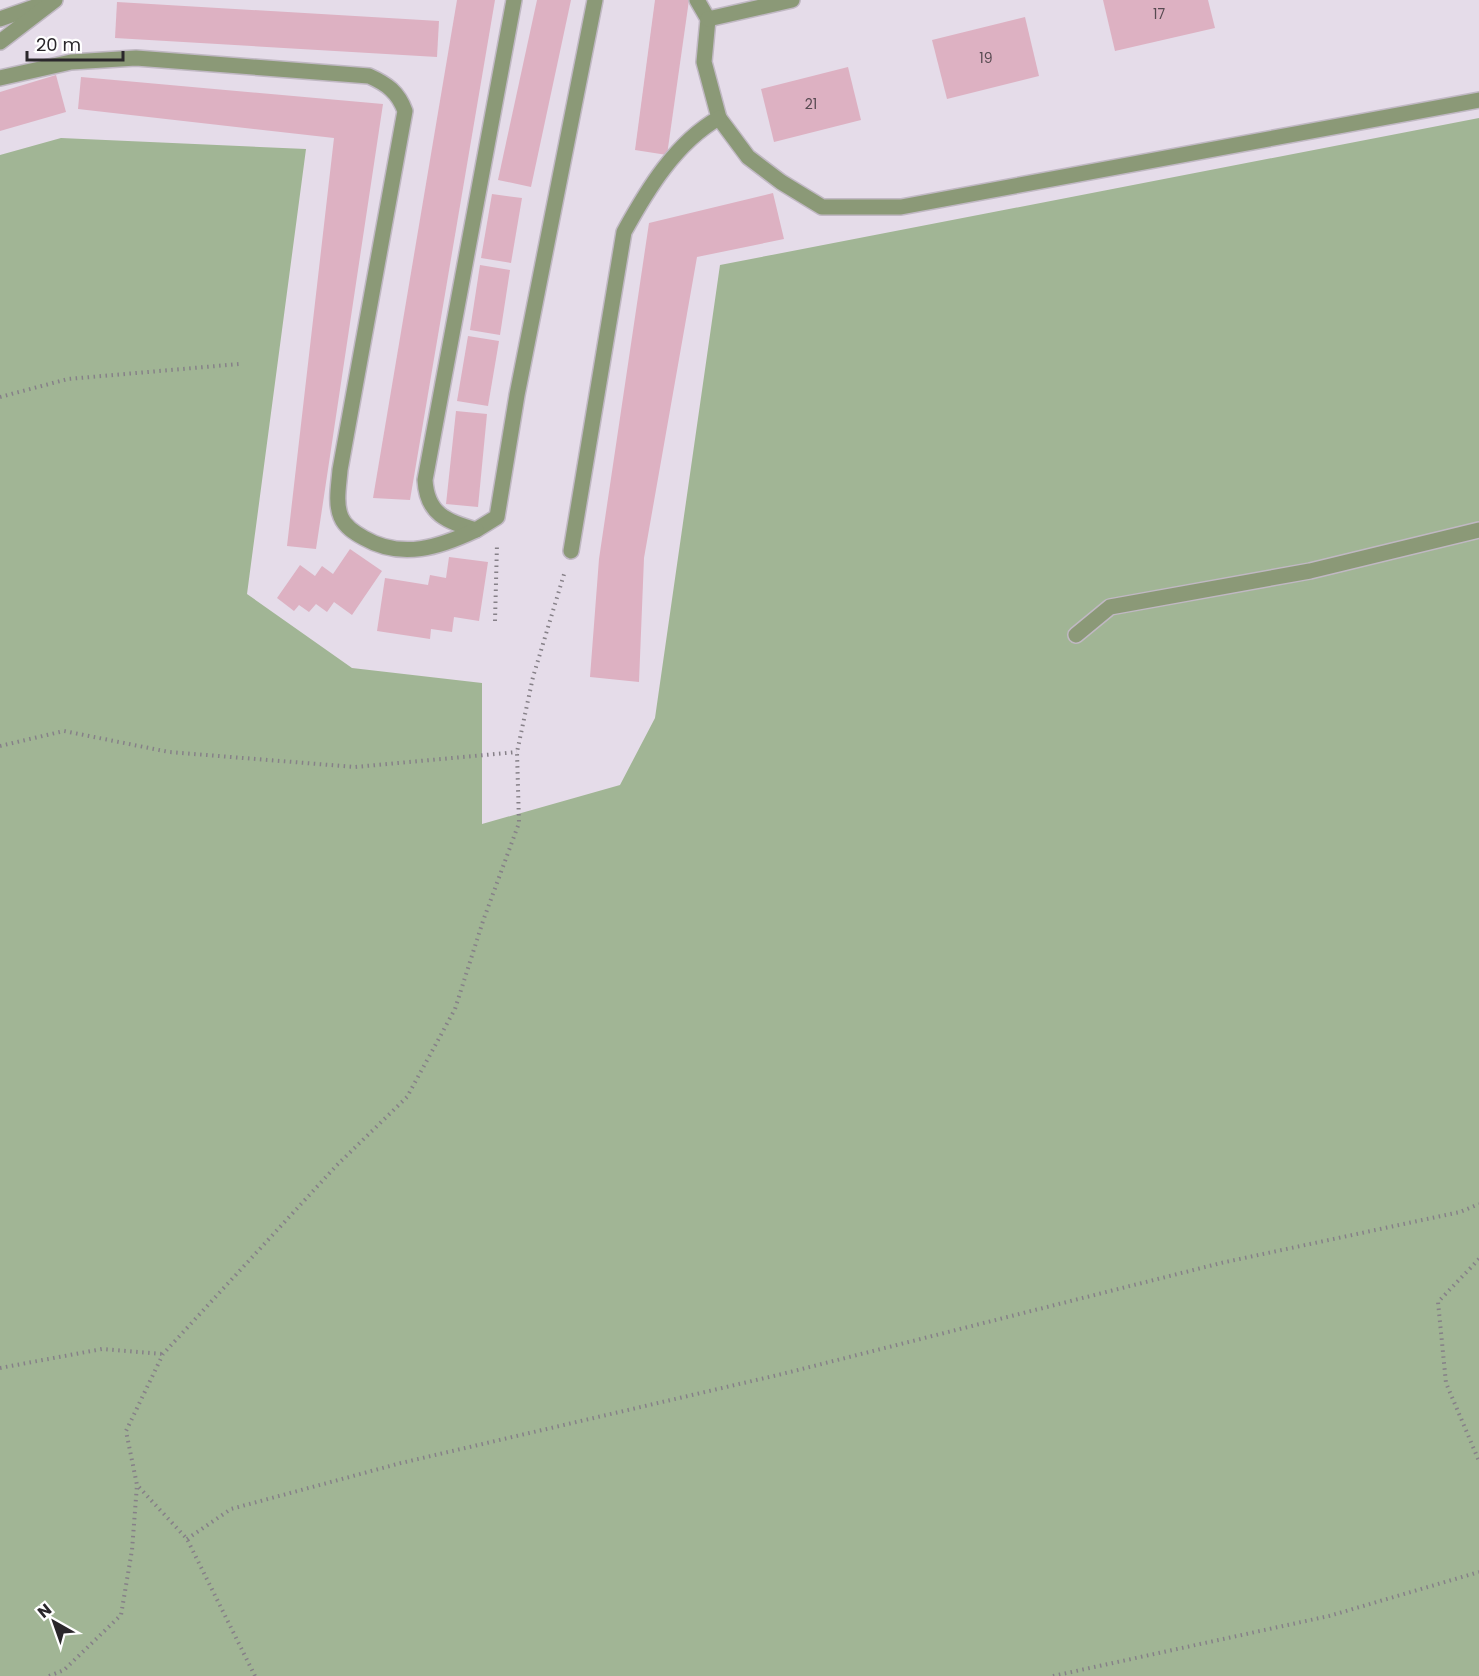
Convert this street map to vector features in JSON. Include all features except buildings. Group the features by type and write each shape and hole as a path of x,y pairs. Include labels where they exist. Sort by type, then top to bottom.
{"street":[{"path":"0,19 55,0"},
{"path":"0,42 55,0"},
{"path":"476,530 447,522 440,516 426,494 425,480 514,0"},
{"path":"0,78 71,62 136,58 369,76 400,97 405,111 337,495 341,516 352,531 372,543 391,549 433,548 476,530 497,517 517,395 595,0"},
{"path":"697,0 708,20 704,62 719,118 748,157 781,182 822,207 901,207 1479,100"},
{"path":"708,20 792,0"},
{"path":"571,551 624,232 646,192 666,167 702,127 719,118"},
{"path":"1076,635 1110,607 1310,570 1479,530"}],"path":[{"path":"0,397 68,379 239,364"},
{"path":"495,621 497,517"},
{"path":"49,1676 64,1670 121,1615 132,1550 137,1485 126,1431 163,1354 337,1165 406,1097 455,1009 483,921 519,823 517,752 533,677 571,551"},
{"path":"0,746 64,731 169,752 355,767 517,752"},
{"path":"187,1539 231,1509 401,1463 782,1374 1221,1263 1460,1212 1479,1204"},
{"path":"1479,1259 1438,1302 1446,1383 1479,1461"},
{"path":"0,1368 102,1349 163,1354"},
{"path":"137,1485 187,1539 255,1676"},
{"path":"1053,1676 1329,1616 1479,1572"}],"green space":[{"path":"1479,118 1479,1676 0,1676 0,155 61,138 306,149 247,594 352,668 482,683 482,824 620,785 655,718 720,265"}]}
